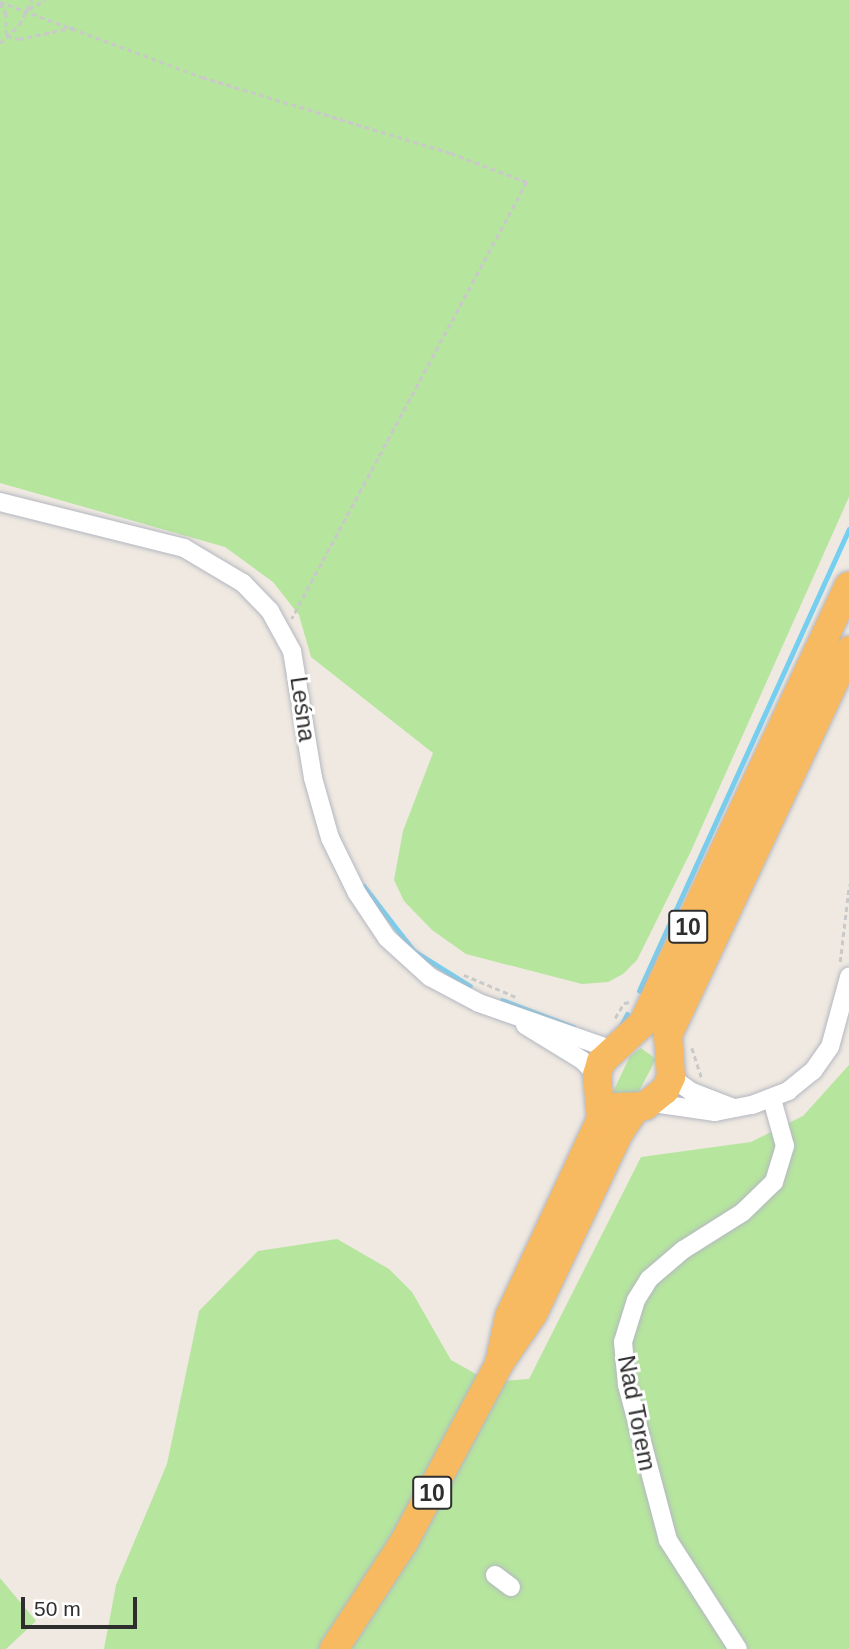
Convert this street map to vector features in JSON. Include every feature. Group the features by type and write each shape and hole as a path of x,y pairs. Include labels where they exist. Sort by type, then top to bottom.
{"highway":[{"name":"10","path":"499,1364 509,1318 601,1119 599,1089 617,1038 643,1023 849,586"},
{"name":"10","path":"334,1649 404,1542 499,1364 533,1314 614,1143 645,1105 675,1055 668,1035 849,651"},
{"path":"617,1038 645,1041 675,1055"},
{"path":"599,1089 645,1105"}],"street":[{"name":"Leśna","path":"0,502 146,538 204,558 243,583 285,632 301,682 321,809 357,893 403,956 430,977 516,1019 582,1060 599,1089"},
{"path":"645,1105 705,1112 734,1108 772,1098 807,1076 830,1047 844,975"},
{"name":"Leśna","path":"516,1019 617,1038"},
{"path":"675,1055 692,1092 734,1108"},
{"name":"Nad Torem","path":"738,1649 668,1540 627,1385 624,1342 636,1300 649,1279 682,1250 743,1213 774,1182 785,1146 772,1098"},
{"path":"495,1575 511,1587"}],"path":[{"path":"29,9 32,0"},
{"path":"0,43 29,9 44,0"},
{"path":"0,2 29,9 214,81 451,153 527,182 285,632"},
{"path":"0,2 6,13 7,36"},
{"path":"7,36 19,40 76,27"},
{"path":"844,975 849,885"},
{"path":"456,971 519,998"},
{"path":"617,1038 624,1003 640,1006"},
{"path":"675,1055 705,1087"}],"green space":[{"path":"0,0 849,0 849,497 691,851 637,960 623,974 608,982 582,984 466,954 432,930 404,901 394,880 403,831 433,753 311,657 299,615 273,582 225,547 0,483"},
{"path":"641,1048 656,1059 637,1095 617,1098 613,1092 630,1056"},
{"path":"849,1065 849,1649 104,1649 116,1585 167,1464 199,1311 258,1251 337,1239 389,1269 412,1292 451,1360 490,1382 529,1379 641,1157 751,1142 803,1116"},
{"path":"0,1578 36,1621 6,1649 0,1649"}],"waterway":[{"path":"639,991 849,529"},
{"path":"364,886 414,951 470,986"},
{"path":"502,1000 573,1027"},
{"path":"621,1026 627,1014"}]}
